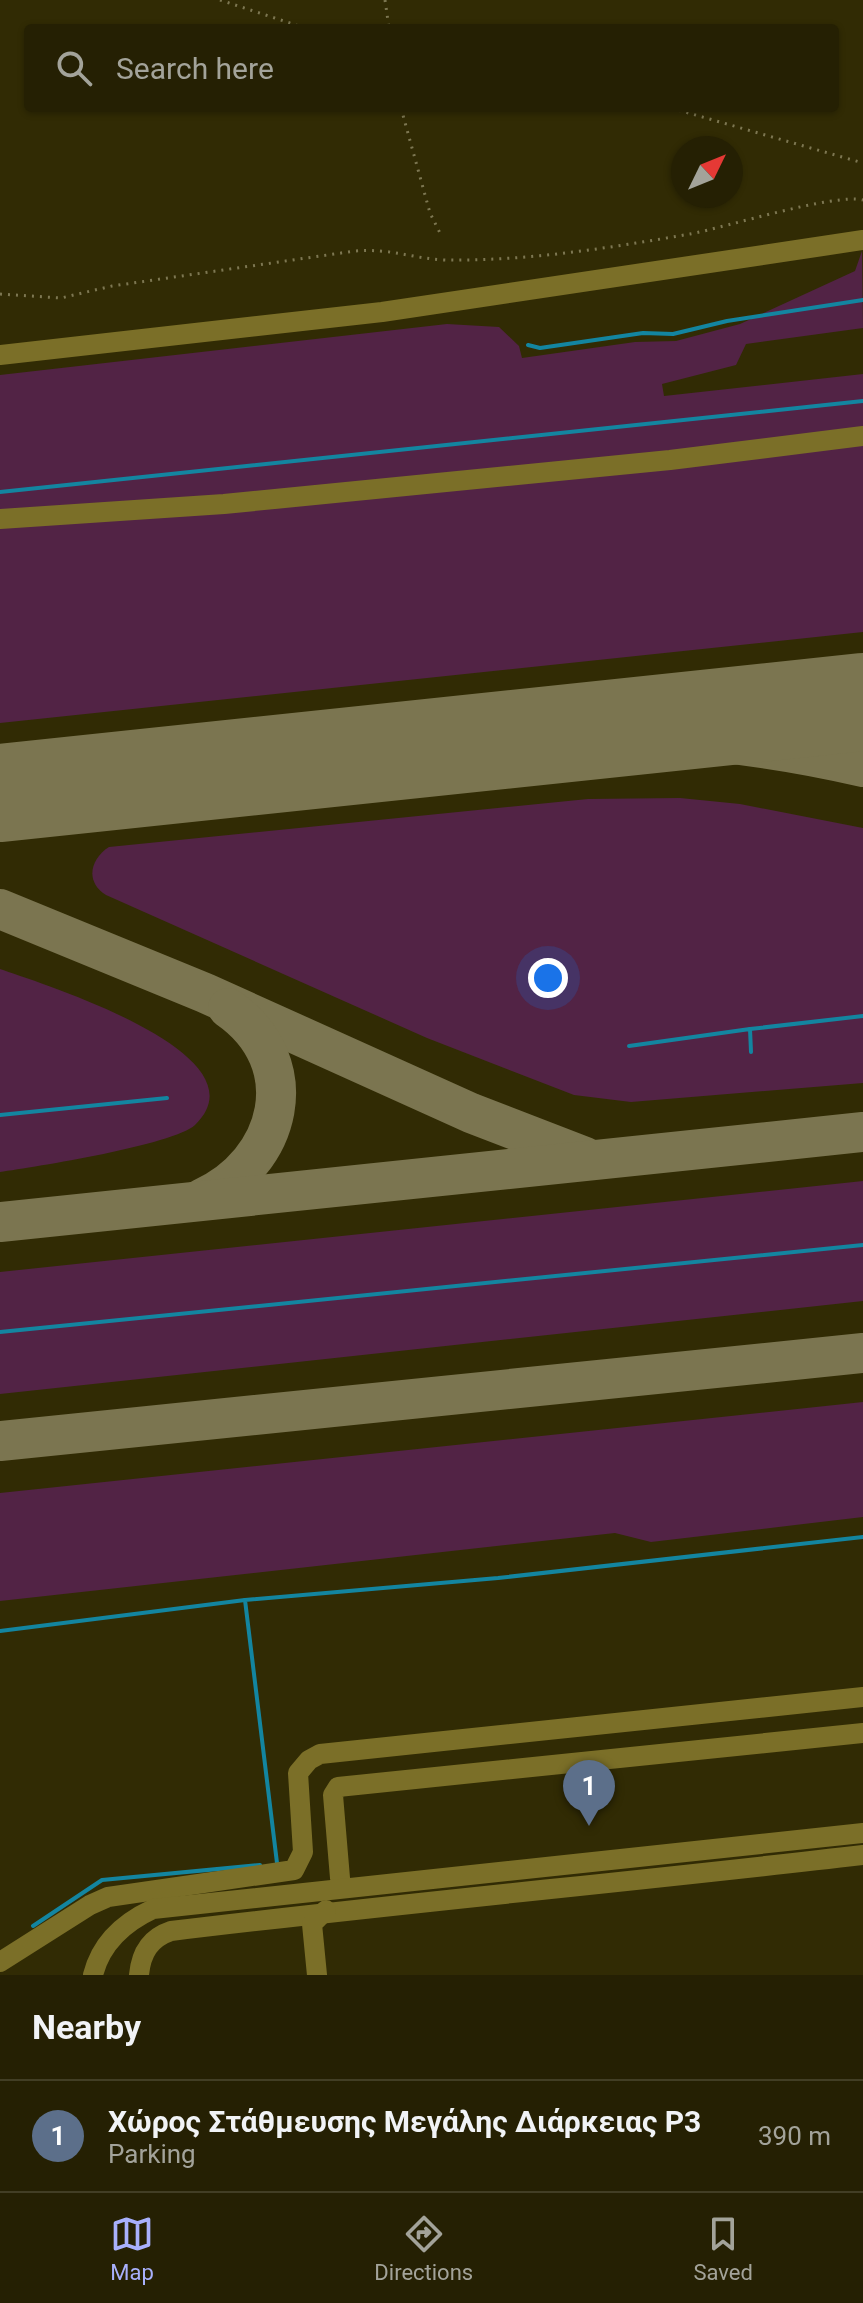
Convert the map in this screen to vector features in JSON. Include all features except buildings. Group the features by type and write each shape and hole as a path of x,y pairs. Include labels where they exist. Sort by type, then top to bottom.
{"lane":[{"path":"0,355 382,312 863,240"},
{"path":"0,519 224,504 670,460 863,436"},
{"path":"0,1962 90,1905 108,1897 294,1870 303,1852 298,1773 309,1760 320,1754 863,1697"},
{"path":"317,1975 312,1924 337,1883 333,1795 338,1787 863,1733"},
{"path":"93,1975 104,1949 118,1931 153,1909 337,1883 863,1822"},
{"path":"337,1883 863,1833"},
{"path":"139,1975 144,1952 160,1935 317,1913 484,1898 863,1855"}],"path":[{"path":"220,0 293,24"},
{"path":"385,0 388,24"},
{"path":"402,112 430,213 440,233"},
{"path":"685,112 863,163"},
{"path":"0,294 61,298 112,286 355,251 390,249 444,260 561,254 716,229 841,198 863,200"}],"shaded area":[{"path":"862,251 863,328 746,344 736,365 662,384 664,396 863,374 863,632 0,723 0,375 447,324 499,327 519,346 522,358 635,342 676,341 740,324 855,271"},
{"path":"680,798 740,804 863,828 863,1083 631,1102 574,1095 427,1038 106,895 95,884 92,871 98,858 109,847 588,799"},
{"path":"0,969 99,1006 176,1048 201,1073 210,1098 195,1125 182,1133 133,1147 0,1172"},
{"path":"863,1181 863,1301 0,1394 0,1272"},
{"path":"863,1402 863,1517 651,1542 615,1533 0,1601 0,1493"}],"waterway":[{"path":"528,345 540,348 643,333 673,334 727,321 863,300"},
{"path":"0,492 863,401"},
{"path":"750,1029 863,1016"},
{"path":"629,1046 750,1029 751,1052"},
{"path":"0,1115 167,1098"},
{"path":"0,1332 863,1245"},
{"path":"277,1863 245,1600 498,1578 863,1537"},
{"path":"0,1631 245,1600"},
{"path":"33,1926 102,1880 260,1865"}],"taxiway":[{"path":"564,734 715,742 789,752 863,767"},
{"path":"0,909 205,993 471,1113 585,1157"},
{"path":"201,1199 229,1183 250,1162 266,1137 274,1111 276,1083 268,1056 253,1031 228,1008"},
{"path":"0,1222 863,1132"},
{"path":"0,1441 863,1353"}],"runway":[{"path":"0,793 863,702"}],"place":[{"name":"Χώρος Στάθμευσης Μεγάλης Διάρκειας P3","path":"589,1826"}]}
